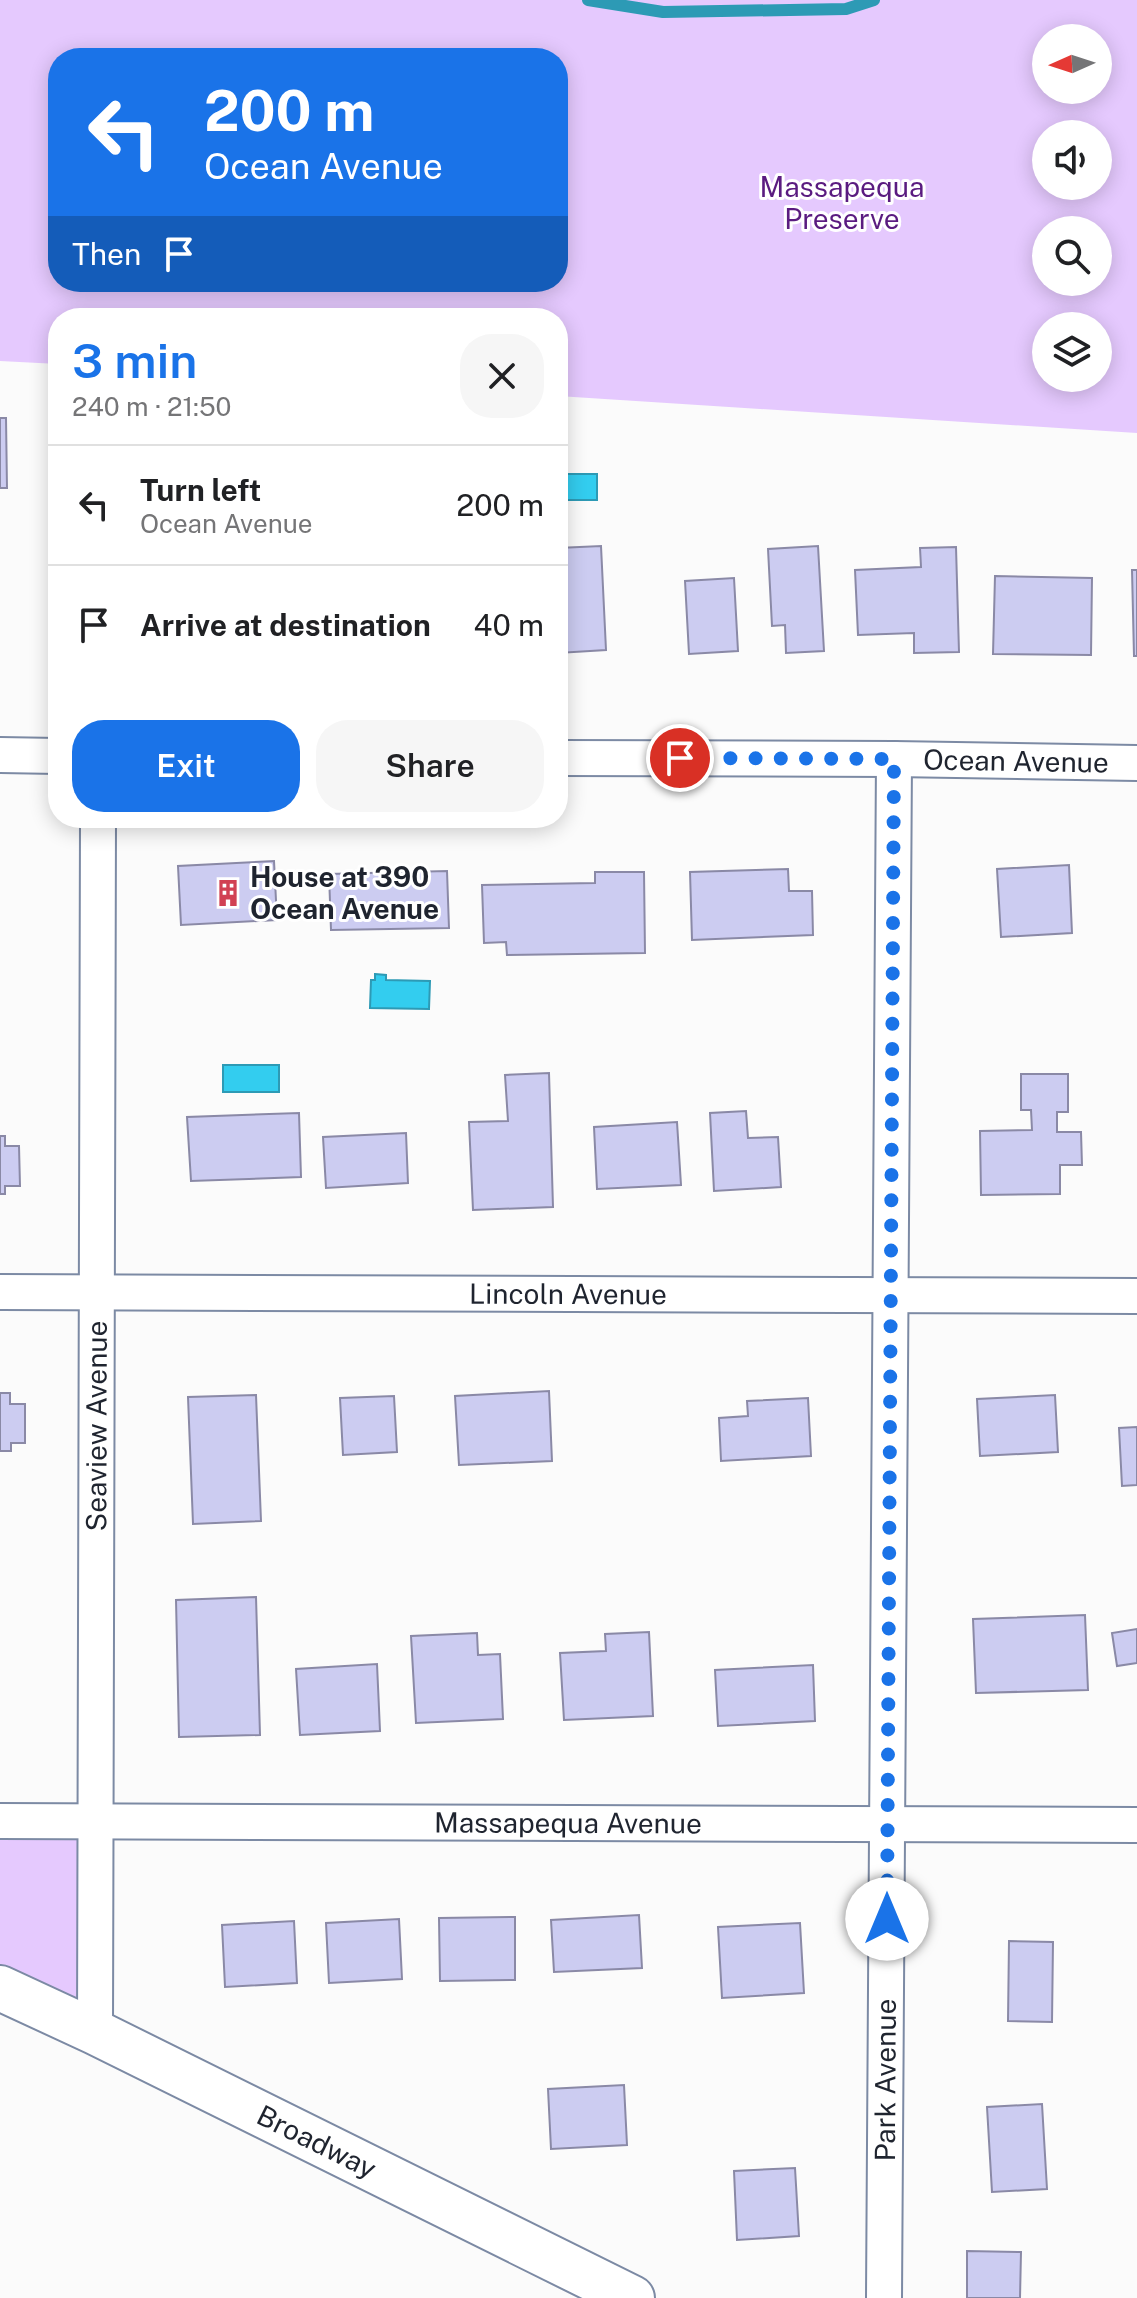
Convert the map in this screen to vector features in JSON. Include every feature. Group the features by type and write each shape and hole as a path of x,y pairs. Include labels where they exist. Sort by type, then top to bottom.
{"main road":[{"name":"Broadway","path":"0,1988 632,2298"}],"street":[{"path":"0,755 48,756"},
{"name":"Ocean Avenue","path":"568,758 1137,763"},
{"name":"Park Avenue","path":"884,2298 894,759"},
{"name":"Seaview Avenue","path":"95,2032 98,828"},
{"name":"Lincoln Avenue","path":"0,1292 1137,1296"},
{"name":"Massapequa Avenue","path":"0,1821 1137,1825"}],"green space":[{"name":"Massapequa Preserve","path":"0,0 1137,0 1137,433 568,397 568,308 48,308 48,363 0,361"},
{"path":"0,1829 87,1829 90,2020 0,1980"}],"water":[{"path":"568,474 597,474 597,500 568,500"},
{"path":"375,974 386,975 386,980 430,981 429,1009 370,1008 371,980 375,980"},
{"path":"223,1065 279,1065 279,1092 223,1092"}],"building":[{"path":"0,418 6,418 7,488 0,488"},
{"path":"601,546 606,650 568,652 568,548"},
{"path":"818,546 824,651 786,653 785,625 772,626 768,549"},
{"path":"956,547 959,652 914,653 914,633 858,635 855,570 921,567 920,548"},
{"path":"1132,570 1137,570 1137,656 1134,656"},
{"path":"995,576 1092,578 1091,655 993,654"},
{"path":"734,578 738,651 689,654 685,581"},
{"name":"House at 390 Ocean Avenue","path":"274,861 277,920 181,925 178,866"},
{"path":"1069,865 1072,933 1001,937 997,869"},
{"path":"788,869 789,891 812,891 813,935 692,940 690,872"},
{"path":"447,871 449,928 331,930 329,874"},
{"path":"595,872 644,872 645,953 507,955 506,942 484,943 482,885 595,883"},
{"path":"549,1073 553,1207 473,1210 469,1122 508,1121 505,1075"},
{"path":"1021,1074 1068,1074 1068,1112 1057,1112 1057,1132 1081,1132 1082,1165 1060,1165 1060,1194 981,1195 980,1131 1032,1130 1031,1110 1021,1110"},
{"path":"746,1111 748,1138 778,1137 781,1187 714,1191 710,1113"},
{"path":"299,1113 301,1177 191,1181 187,1117"},
{"path":"677,1122 681,1185 597,1189 594,1127"},
{"path":"406,1133 408,1183 326,1188 323,1137"},
{"path":"0,1136 5,1136 5,1146 19,1146 20,1186 5,1186 5,1194 0,1194"},
{"path":"549,1391 552,1461 459,1465 455,1396"},
{"path":"0,1393 10,1393 10,1404 25,1404 25,1443 11,1443 11,1451 0,1451"},
{"path":"256,1395 261,1521 193,1524 188,1397"},
{"path":"1055,1395 1058,1452 980,1456 977,1399"},
{"path":"394,1396 397,1452 343,1455 340,1398"},
{"path":"808,1398 811,1456 721,1461 719,1418 748,1416 747,1401"},
{"path":"1137,1427 1137,1485 1122,1486 1119,1428"},
{"path":"256,1597 260,1735 179,1737 176,1600"},
{"path":"1085,1615 1088,1690 976,1693 973,1619"},
{"path":"1137,1629 1137,1663 1117,1666 1112,1633"},
{"path":"649,1632 653,1716 564,1720 560,1653 606,1651 605,1634"},
{"path":"477,1633 478,1655 500,1654 503,1719 416,1723 411,1636"},
{"path":"377,1664 380,1731 300,1735 296,1669"},
{"path":"813,1665 815,1721 718,1726 715,1670"},
{"path":"639,1915 642,1968 554,1972 551,1920"},
{"path":"515,1917 515,1980 440,1981 439,1918"},
{"path":"399,1919 402,1979 329,1983 326,1923"},
{"path":"294,1921 297,1983 225,1987 222,1925"},
{"path":"800,1923 804,1993 722,1998 718,1927"},
{"path":"1009,1941 1053,1942 1052,2022 1008,2021"},
{"path":"624,2085 627,2145 551,2149 548,2089"},
{"path":"1042,2104 1047,2189 992,2192 987,2107"},
{"path":"795,2168 799,2236 737,2240 734,2171"},
{"path":"967,2251 1021,2252 1020,2298 967,2298"}],"waterway":[{"path":"588,0 663,12 846,9 874,0"}],"place":[{"name":"House at 390 Ocean Avenue","path":"228,893"}],"route":[{"path":"680,758 894,759 887,1919"}]}
